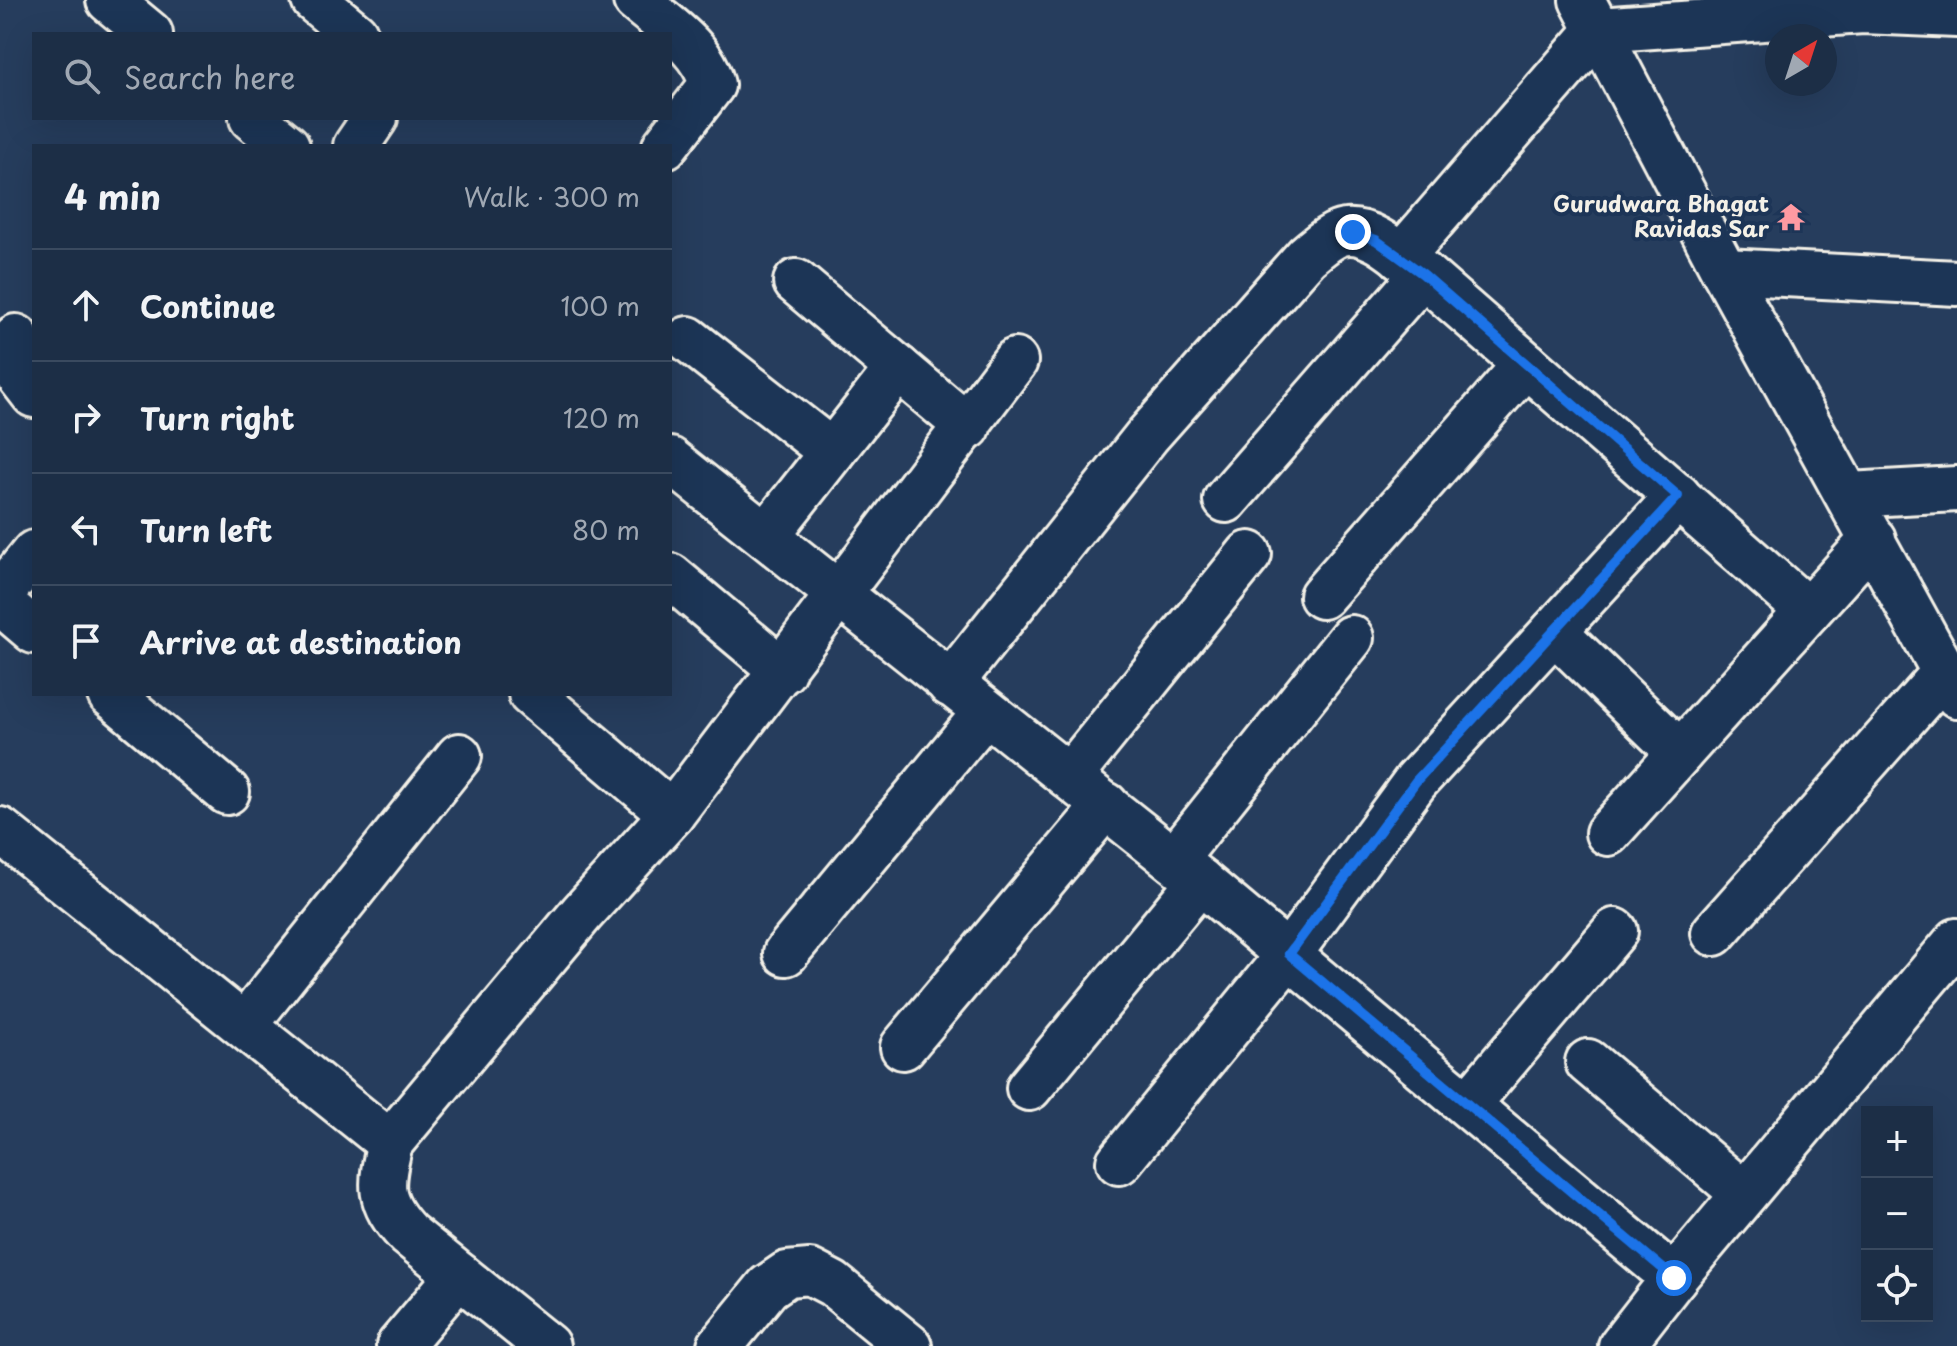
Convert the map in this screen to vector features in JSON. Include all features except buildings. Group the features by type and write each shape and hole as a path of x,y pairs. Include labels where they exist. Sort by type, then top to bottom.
{"street":[{"path":"109,0 148,32"},
{"path":"314,0 353,32"},
{"path":"636,0 708,66 712,85 667,144"},
{"path":"1590,15 1803,8 1957,15"},
{"path":"1226,500 1412,266 1590,15"},
{"path":"1590,15 1724,271 1951,684 1714,933"},
{"path":"254,120 284,144"},
{"path":"357,144 374,120"},
{"path":"950,684 1147,436 1307,256 1338,234 1353,232 1376,240 1412,266 1808,611"},
{"path":"1724,271 1957,283"},
{"path":"796,282 968,427"},
{"path":"17,325 17,373 32,392"},
{"path":"688,339 832,452"},
{"path":"547,1346 390,1215 382,1178 390,1143 582,913 672,814 1015,361"},
{"path":"1322,596 1526,364"},
{"path":"767,535 898,368"},
{"path":"672,462 841,594 985,713 1070,776 1289,954 1674,1278"},
{"path":"1849,495 1957,489"},
{"path":"1119,1162 1289,954 1416,781 1678,496"},
{"path":"1608,833 1873,539"},
{"path":"1070,776 1249,554"},
{"path":"11,574 32,626"},
{"path":"672,578 783,671"},
{"path":"1554,631 1680,753"},
{"path":"1029,1088 1351,638"},
{"path":"112,696 227,792"},
{"path":"533,696 672,814"},
{"path":"786,953 985,713"},
{"path":"245,1025 459,756"},
{"path":"903,1047 1106,805"},
{"path":"0,830 390,1143"},
{"path":"1468,1104 1615,931"},
{"path":"1621,1346 1674,1278 1957,941"},
{"path":"1588,1062 1744,1194"},
{"path":"720,1346 768,1287 787,1274 810,1272 833,1284 909,1346"},
{"path":"399,1346 459,1275"}],"place":[{"name":"Gurudwara Bhagat Ravidas Sar","path":"1791,217"}],"route":[{"path":"1353,232 1376,240 1423,274 1678,496 1416,781 1289,954 1674,1278"}]}
